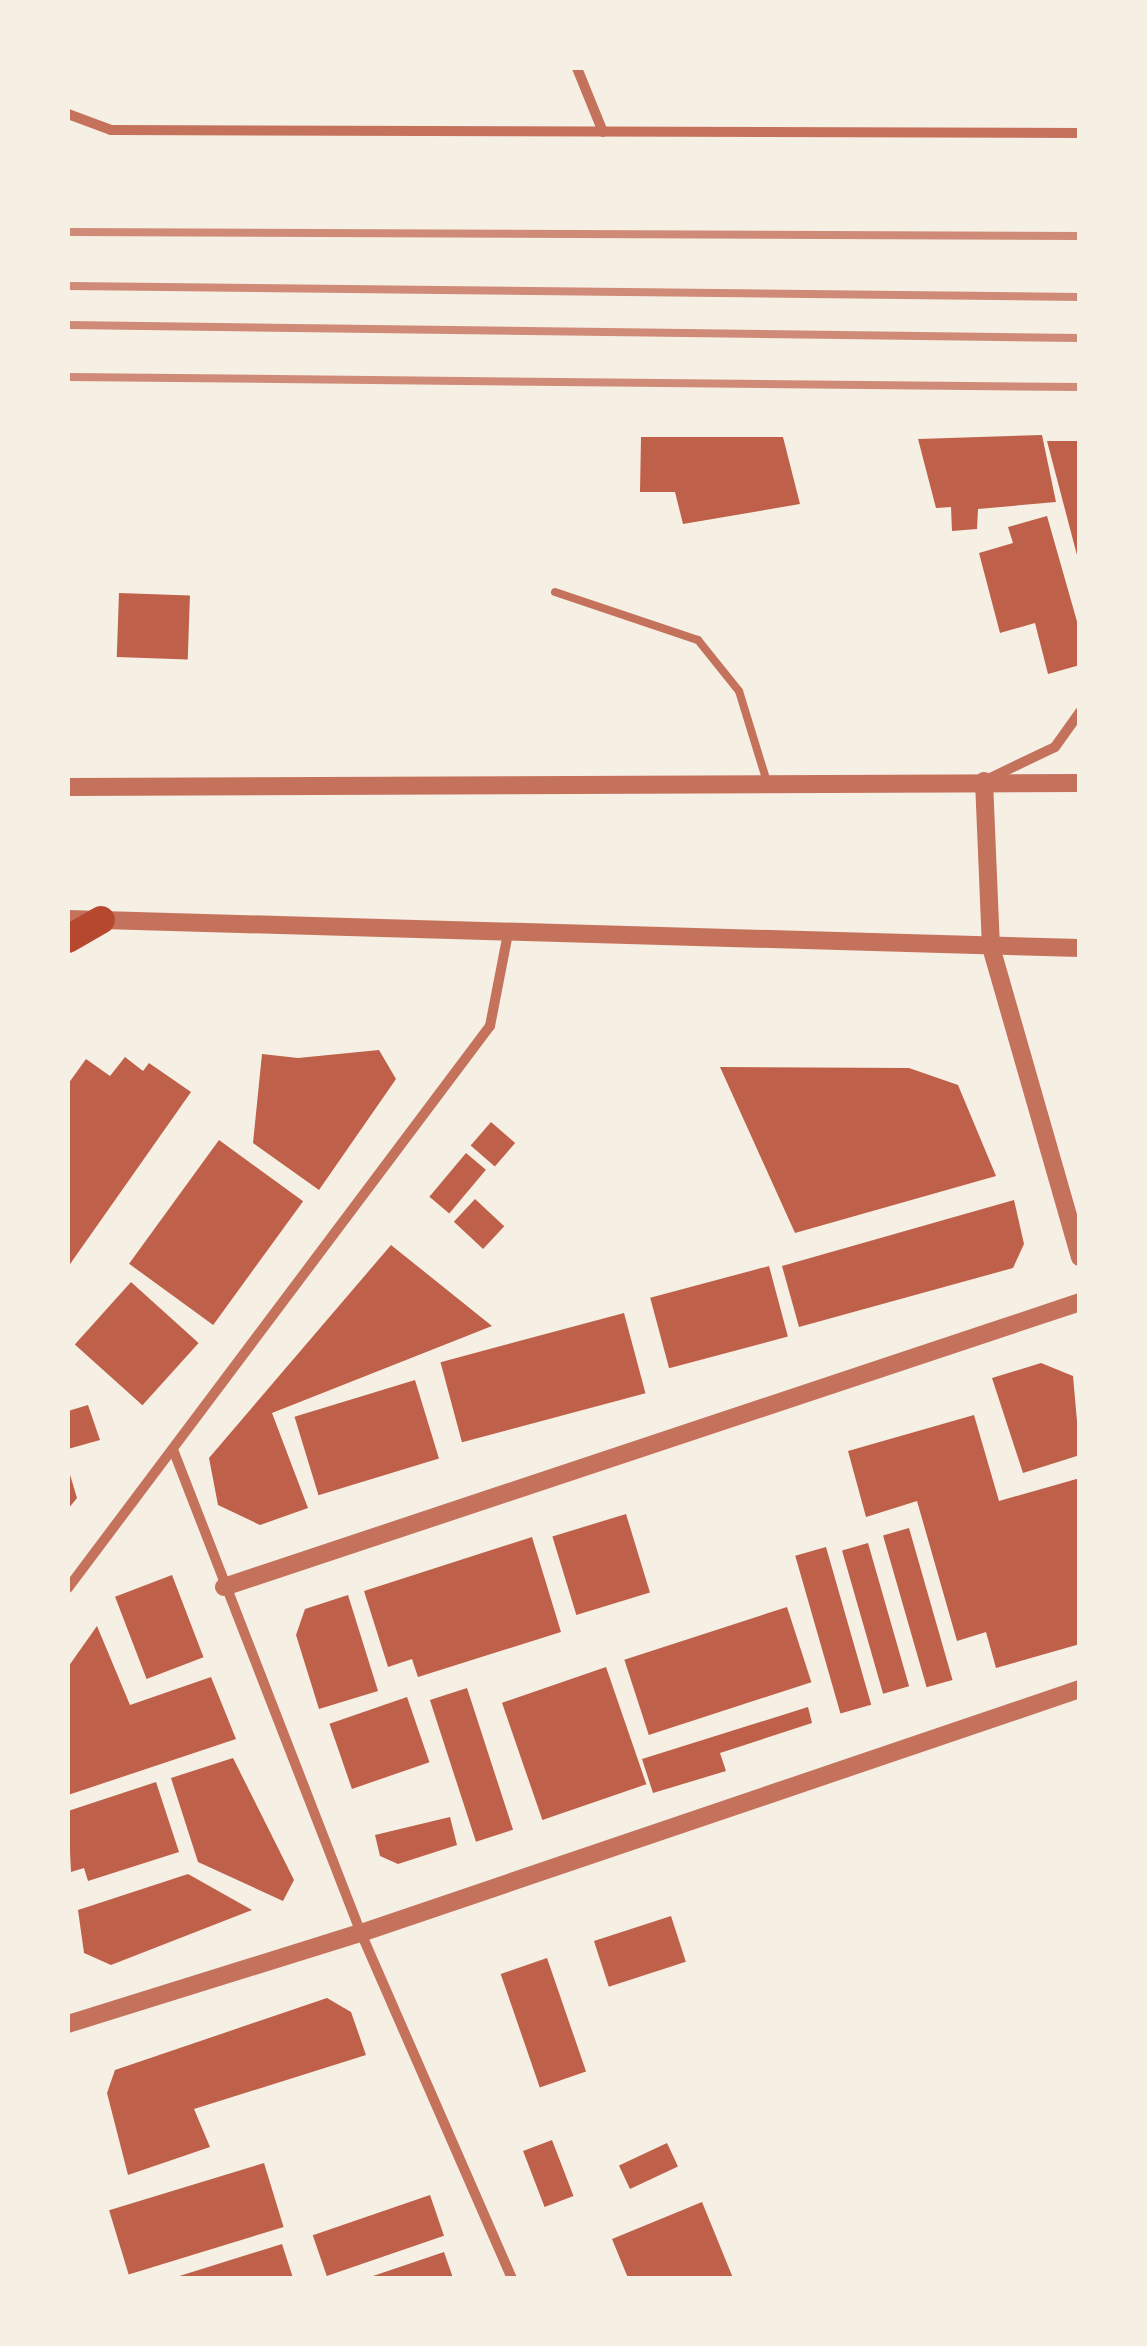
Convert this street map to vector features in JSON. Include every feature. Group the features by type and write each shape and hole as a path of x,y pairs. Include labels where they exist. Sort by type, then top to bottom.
{"highway":[{"path":"68,940 101,920"}],"street":[{"path":"577,68 603,132"},
{"path":"68,114 111,130 1080,133"},
{"path":"984,782 1055,747 1080,712"},
{"path":"984,782 990,948 1080,1258"},
{"path":"68,786 1080,784"},
{"path":"68,919 1080,948"},
{"path":"68,1588 174,1452 490,1026 508,933"},
{"path":"224,1587 1080,1302"},
{"path":"174,1452 361,1933 512,2278"},
{"path":"68,2024 361,1933 1080,1689"}],"lane":[{"path":"555,592 698,640 739,692 768,784"}],"building":[{"path":"1042,435 1056,502 978,509 977,529 952,531 951,507 936,508 918,439"},
{"path":"641,437 783,437 800,504 683,524 675,492 640,492"},
{"path":"1047,441 1080,441 1080,559 1078,559"},
{"path":"1047,516 1080,632 1080,665 1048,674 1035,623 1000,633 979,553 1013,543 1008,527"},
{"path":"119,593 190,595 188,659 117,657"},
{"path":"379,1050 396,1079 319,1190 253,1143 262,1054 298,1058"},
{"path":"125,1057 143,1071 149,1063 191,1092 68,1267 68,1084 86,1059 110,1076"},
{"path":"720,1067 909,1068 958,1085 996,1176 795,1233"},
{"path":"491,1122 515,1143 495,1166 471,1145"},
{"path":"219,1140 303,1201 213,1325 129,1264"},
{"path":"466,1153 486,1170 449,1213 429,1197"},
{"path":"475,1199 504,1226 483,1249 454,1222"},
{"path":"1014,1200 1024,1244 1013,1268 799,1327 782,1266"},
{"path":"391,1245 492,1326 272,1413 308,1508 260,1525 218,1505 209,1458"},
{"path":"769,1266 788,1337 669,1368 650,1298"},
{"path":"131,1282 199,1343 142,1405 75,1344"},
{"path":"624,1313 645,1393 462,1442 440,1362"},
{"path":"1041,1363 1073,1376 1080,1455 1023,1473 992,1378"},
{"path":"415,1380 439,1458 318,1495 295,1417"},
{"path":"88,1405 100,1440 68,1449 68,1411"},
{"path":"974,1415 999,1501 1080,1478 1080,1644 996,1668 986,1632 957,1641 917,1501 866,1517 848,1451"},
{"path":"68,1468 77,1498 68,1509"},
{"path":"626,1514 650,1592 576,1615 552,1537"},
{"path":"909,1528 953,1680 927,1687 883,1535"},
{"path":"532,1537 561,1632 418,1677 412,1659 388,1667 364,1591"},
{"path":"868,1543 909,1686 883,1694 842,1550"},
{"path":"826,1547 871,1705 840,1713 795,1556"},
{"path":"172,1575 204,1657 147,1679 115,1597"},
{"path":"348,1595 378,1691 319,1709 296,1635 305,1609"},
{"path":"787,1607 811,1682 649,1735 624,1660"},
{"path":"97,1626 130,1705 211,1677 236,1739 68,1795 68,1667"},
{"path":"606,1667 646,1784 542,1820 502,1703"},
{"path":"467,1688 513,1830 476,1842 430,1700"},
{"path":"407,1697 429,1762 352,1789 329,1724"},
{"path":"808,1707 812,1723 720,1753 726,1771 653,1793 642,1759"},
{"path":"233,1758 294,1880 283,1901 198,1862 171,1778"},
{"path":"156,1782 179,1852 88,1881 84,1868 71,1872 68,1811"},
{"path":"450,1817 457,1845 398,1864 380,1856 375,1835"},
{"path":"188,1874 252,1910 111,1965 84,1953 78,1910"},
{"path":"671,1916 686,1962 609,1987 594,1941"},
{"path":"547,1958 586,2071 540,2087 501,1974"},
{"path":"327,1998 351,2012 366,2055 194,2109 210,2147 128,2175 107,2093 115,2070"},
{"path":"552,2140 574,2196 545,2207 523,2151"},
{"path":"667,2143 678,2167 630,2189 619,2165"},
{"path":"264,2163 284,2227 129,2274 109,2210"},
{"path":"430,2195 444,2236 327,2276 313,2235"},
{"path":"702,2202 733,2278 628,2278 612,2239"},
{"path":"282,2244 293,2278 173,2278"},
{"path":"444,2252 453,2278 367,2278"}],"railway":[{"path":"68,232 1080,236"},
{"path":"68,286 1080,297"},
{"path":"68,325 1080,338"},
{"path":"68,377 1080,387"}]}
